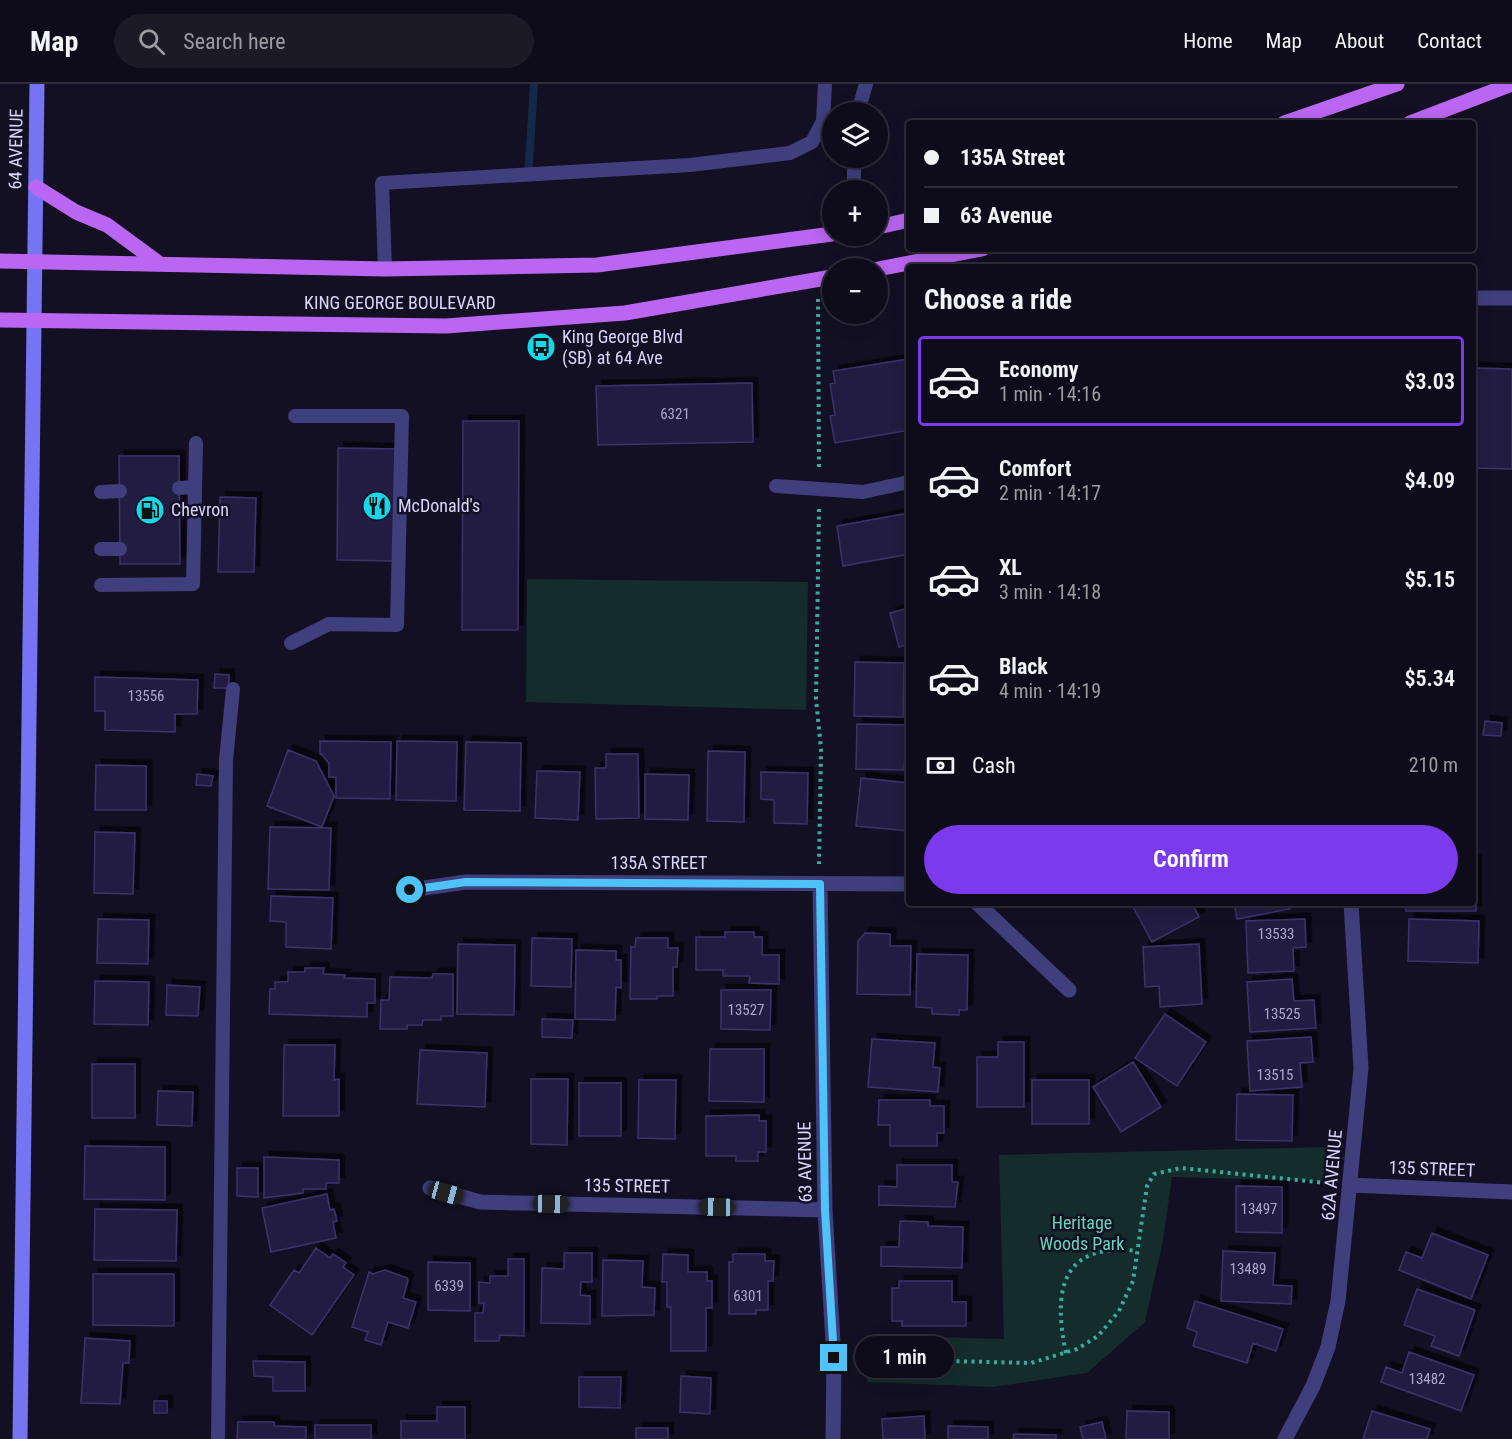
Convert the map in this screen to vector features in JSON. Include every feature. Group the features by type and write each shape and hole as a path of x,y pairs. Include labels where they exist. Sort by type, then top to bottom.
{"main road":[{"name":"64 AVENUE","path":"20,1439 37,84"},
{"path":"1293,120 1397,84"},
{"path":"1418,120 1512,84"},
{"path":"36,187 76,212 107,225 160,264"},
{"path":"888,225 906,221"},
{"name":"KING GEORGE BOULEVARD","path":"0,261 385,270 597,265 822,235"},
{"path":"888,266 966,252"},
{"name":"KING GEORGE BOULEVARD","path":"0,320 446,326 625,313 822,279"}],"street":[{"path":"1476,298 1512,298"},
{"name":"135A STREET","path":"410,890 466,882 906,884"},
{"name":"63 AVENUE","path":"820,884 825,1210 834,1358 833,1439"},
{"path":"980,906 1069,990"},
{"name":"62A AVENUE","path":"1285,1439 1313,1386 1328,1347 1338,1301 1361,1068 1351,906"},
{"name":"135 STREET","path":"1350,1185 1512,1192"},
{"name":"135 STREET","path":"430,1188 480,1202 825,1210"}],"lane":[{"path":"385,270 382,183 690,165 790,153 812,142 823,121 825,84"},
{"path":"861,102 866,84"},
{"path":"291,643 329,624 397,625 402,416 295,416"},
{"path":"101,585 193,584 187,546 195,487 196,443"},
{"path":"776,486 863,492 906,483"},
{"path":"179,488 195,487"},
{"path":"101,492 120,491"},
{"path":"101,549 120,549"},
{"path":"218,1439 226,760 233,689"}],"path":[{"path":"816,280 819,315 816,699 821,749 819,862"},
{"path":"859,1359 1031,1363 1066,1353 1098,1336 1119,1311 1133,1281 1147,1185 1155,1174 1181,1168 1326,1183"},
{"path":"1066,1353 1059,1320 1064,1287 1072,1267 1087,1256 1106,1250 1137,1251"}],"green space":[{"path":"527,579 808,582 806,710 526,702"},
{"name":"Heritage Woods Park","path":"1327,1147 1323,1181 1172,1177 1163,1240 1145,1322 1087,1373 993,1387 867,1382 868,1335 1004,1339 999,1155"}],"building":[{"path":"906,359 906,431 835,443 830,416 835,415 830,384 835,383 833,371"},
{"path":"1476,368 1512,369 1512,469 1476,468"},
{"path":"752,383 753,442 598,445 596,386"},
{"path":"463,421 519,421 518,630 462,630"},
{"path":"338,448 395,449 394,561 337,560"},
{"path":"119,456 179,456 180,564 120,564"},
{"path":"220,497 256,498 254,572 218,572"},
{"path":"906,514 906,555 843,566 837,526"},
{"path":"906,609 906,645 899,647 890,613"},
{"path":"855,662 904,663 903,717 854,716"},
{"path":"215,674 229,675 229,688 214,688"},
{"path":"95,677 198,680 197,714 175,714 175,732 105,730 105,711 95,711"},
{"path":"1485,721 1502,723 1501,736 1483,735"},
{"path":"857,724 906,725 904,770 856,769"},
{"path":"320,741 391,742 390,799 336,798 336,777 329,777 329,763 320,753"},
{"path":"397,741 457,742 456,801 396,800"},
{"path":"466,742 521,743 520,811 464,810"},
{"path":"288,750 316,761 334,796 322,827 267,806"},
{"path":"708,751 745,752 744,822 707,821"},
{"path":"606,754 638,754 639,818 596,819 595,768 606,768"},
{"path":"96,765 146,766 146,810 95,810"},
{"path":"537,771 580,772 578,820 535,818"},
{"path":"761,772 808,773 807,824 774,823 774,800 761,799"},
{"path":"197,774 213,776 211,786 196,785"},
{"path":"645,774 689,775 688,820 645,819"},
{"path":"861,778 906,783 906,831 856,826"},
{"path":"270,827 331,828 329,890 268,889"},
{"path":"95,832 135,833 133,894 94,893"},
{"path":"271,896 333,898 331,949 286,947 286,922 270,921"},
{"path":"1133,906 1194,906 1199,917 1152,942"},
{"path":"1235,906 1290,906 1290,909 1237,919"},
{"path":"1406,906 1476,906 1476,911 1406,911"},
{"path":"98,919 149,920 148,964 97,963"},
{"path":"1305,919 1306,947 1293,948 1294,971 1248,973 1246,921"},
{"path":"1409,919 1479,921 1478,963 1408,961"},
{"path":"725,932 754,932 754,937 762,937 762,955 779,955 779,984 749,983 750,976 723,976 723,970 696,970 696,937 725,937"},
{"path":"865,933 890,934 890,946 911,946 910,995 857,994 858,941"},
{"path":"532,938 572,939 571,987 531,986"},
{"path":"636,938 668,938 668,948 678,948 677,967 673,967 673,996 657,996 657,999 630,999 631,947 635,947"},
{"path":"458,944 515,945 514,1015 457,1014"},
{"path":"1199,944 1202,1004 1160,1007 1159,986 1145,987 1143,947"},
{"path":"576,950 616,951 616,960 621,960 621,988 616,987 615,1020 575,1019"},
{"path":"917,954 968,955 967,1010 959,1010 959,1015 932,1014 932,1008 916,1007"},
{"path":"305,968 324,968 323,974 345,975 344,978 375,979 375,1003 367,1003 367,1017 269,1014 270,989 275,989 275,982 288,982 288,972 305,972"},
{"path":"433,974 453,974 453,1016 441,1016 441,1020 423,1020 422,1025 407,1025 407,1029 380,1029 381,1000 389,1000 390,977 432,978"},
{"path":"1292,979 1294,1001 1314,1000 1316,1028 1250,1032 1247,982"},
{"path":"95,981 149,982 148,1025 94,1024"},
{"path":"167,985 200,987 198,1016 166,1015"},
{"path":"721,990 771,990 770,1030 721,1029"},
{"path":"1165,1014 1206,1042 1177,1086 1135,1058"},
{"path":"542,1019 573,1020 572,1038 542,1037"},
{"path":"1311,1037 1313,1062 1300,1063 1302,1087 1250,1091 1247,1041"},
{"path":"872,1039 935,1043 933,1067 940,1068 938,1092 868,1087"},
{"path":"998,1042 1024,1042 1024,1107 977,1107 977,1057 998,1057"},
{"path":"284,1045 335,1045 334,1080 339,1079 339,1116 283,1116"},
{"path":"710,1049 764,1049 764,1102 709,1101"},
{"path":"420,1050 487,1053 485,1107 417,1104"},
{"path":"1133,1062 1161,1107 1121,1132 1093,1087"},
{"path":"92,1064 135,1064 135,1118 92,1118"},
{"path":"531,1079 568,1079 567,1145 531,1144"},
{"path":"639,1080 676,1080 675,1139 638,1138"},
{"path":"1032,1080 1089,1080 1089,1124 1032,1124"},
{"path":"579,1083 621,1083 621,1136 579,1136"},
{"path":"158,1091 193,1092 192,1126 157,1125"},
{"path":"1237,1094 1293,1095 1292,1141 1236,1140"},
{"path":"879,1100 930,1100 930,1106 944,1106 944,1133 937,1133 937,1146 890,1146 890,1125 878,1125"},
{"path":"759,1115 759,1121 766,1121 766,1152 758,1152 758,1161 736,1161 736,1156 706,1156 706,1116"},
{"path":"85,1146 165,1147 165,1200 84,1199"},
{"path":"264,1157 339,1160 339,1183 326,1183 326,1189 303,1189 303,1193 264,1198"},
{"path":"897,1165 952,1165 952,1182 958,1182 955,1207 879,1205 879,1186 897,1187"},
{"path":"237,1168 258,1168 258,1197 237,1196"},
{"path":"1236,1186 1282,1187 1282,1233 1236,1232"},
{"path":"327,1194 330,1210 334,1209 337,1221 333,1222 336,1238 271,1252 262,1208"},
{"path":"95,1209 177,1210 176,1261 94,1260"},
{"path":"900,1221 928,1222 928,1226 963,1227 962,1268 881,1266 881,1247 899,1247"},
{"path":"1432,1233 1488,1255 1471,1299 1399,1270 1406,1252 1422,1258"},
{"path":"316,1248 330,1258 333,1254 346,1263 343,1267 354,1275 312,1335 270,1305 294,1270 299,1273"},
{"path":"1223,1251 1275,1253 1273,1285 1292,1286 1291,1304 1221,1301"},
{"path":"564,1253 592,1253 592,1282 581,1282 580,1295 590,1296 590,1324 541,1323 542,1268 564,1269"},
{"path":"663,1254 688,1255 688,1272 707,1272 707,1281 712,1281 712,1308 706,1308 706,1351 671,1351 671,1307 667,1307 667,1282 662,1282"},
{"path":"733,1254 765,1254 765,1261 774,1261 773,1281 768,1281 768,1310 756,1310 756,1314 729,1314 729,1262 733,1262"},
{"path":"508,1259 524,1259 524,1336 500,1335 499,1341 475,1341 475,1313 483,1313 484,1303 479,1303 479,1282 490,1283 490,1276 508,1276"},
{"path":"603,1260 643,1261 642,1287 655,1288 654,1315 602,1316"},
{"path":"428,1262 470,1263 470,1311 428,1310"},
{"path":"385,1270 407,1278 403,1298 416,1302 408,1328 388,1322 381,1345 365,1340 368,1332 352,1327 369,1272 373,1274"},
{"path":"93,1274 174,1274 174,1326 93,1325"},
{"path":"899,1281 952,1281 952,1302 966,1302 966,1326 902,1326 902,1321 892,1321 892,1288 899,1288"},
{"path":"1417,1289 1475,1310 1459,1356 1431,1346 1435,1336 1404,1325"},
{"path":"1195,1301 1283,1329 1276,1351 1253,1343 1247,1363 1193,1346 1197,1332 1187,1328"},
{"path":"85,1338 130,1341 129,1363 123,1363 120,1404 81,1403"},
{"path":"1409,1352 1474,1375 1461,1411 1381,1382 1386,1367 1402,1373"},
{"path":"253,1361 305,1362 305,1391 273,1391 273,1377 254,1376"},
{"path":"681,1376 711,1378 710,1414 680,1412"},
{"path":"579,1377 621,1377 620,1408 579,1407"},
{"path":"154,1401 167,1401 167,1413 154,1413"},
{"path":"437,1407 465,1407 465,1439 401,1439 401,1421 437,1421"},
{"path":"1127,1411 1169,1412 1169,1439 1126,1439"},
{"path":"1372,1411 1430,1429 1427,1439 1363,1439"},
{"path":"924,1416 925,1439 883,1439 882,1419"},
{"path":"238,1422 274,1422 274,1426 306,1427 306,1439 237,1439"},
{"path":"1102,1422 1106,1439 1083,1439 1080,1427"},
{"path":"315,1425 371,1425 371,1439 315,1439"},
{"path":"948,1426 988,1427 988,1439 948,1439"},
{"path":"636,1428 668,1428 668,1439 636,1439"},
{"path":"1014,1434 1056,1435 1056,1439 1013,1439"}],"waterway":[{"path":"528,178 534,84"}],"place":[{"name":"King George Blvd (SB) at 64 Ave","path":"541,347"},
{"name":"McDonald's","path":"377,506"},
{"name":"Chevron","path":"150,510"}],"route":[{"path":"410,890 466,882 820,884 825,1210 834,1358"}]}
